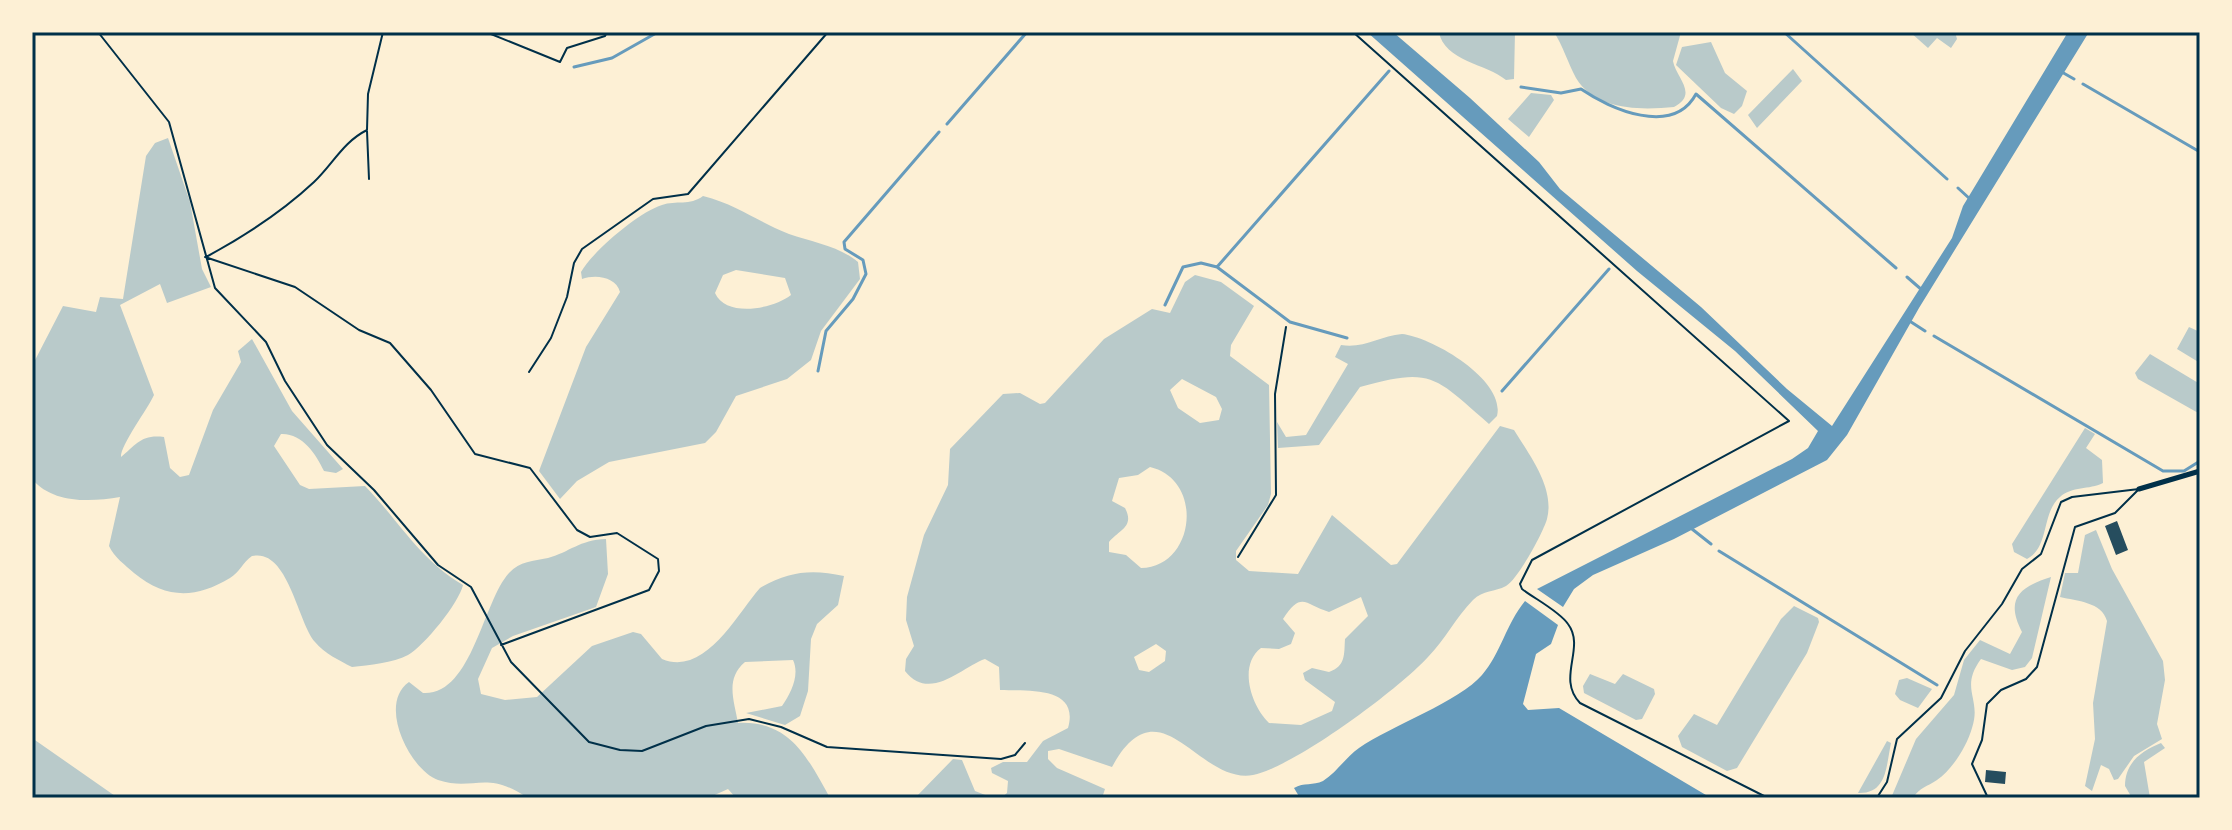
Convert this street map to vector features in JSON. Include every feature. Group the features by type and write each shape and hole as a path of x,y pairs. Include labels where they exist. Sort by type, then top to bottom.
{"street":[{"path":"2139,489 2200,471"}],"lane":[{"path":"98,32 169,122 215,288 266,342 285,381 323,439 374,490 438,565 471,587 500,645 571,727 589,742 620,750 642,751 706,726 739,719 781,727 827,747 1001,759 1015,755 1025,743"},
{"path":"369,179 368,94 383,32"},
{"path":"486,32 560,62 567,48 605,36 607,32"},
{"path":"529,372 551,338 567,297 574,263 582,249 653,199 688,194 828,32"},
{"path":"1353,32 1789,421 1532,560 1520,584 1522,589 1567,621 1573,633 1569,680 1580,703 1768,798"},
{"path":"205,257 227,246 313,183 353,137 367,130"},
{"path":"205,257 295,287 359,330 390,343 431,390 475,454 530,468 577,530 590,537 617,533 658,559 659,571 649,590 500,645"},
{"path":"1238,557 1276,495 1275,394 1286,327"},
{"path":"1871,798 1878,796 1887,782 1901,732 1941,698 1960,658 2002,604 2018,574 2041,554 2061,502 2072,497 2139,489"},
{"path":"1988,798 1972,764 1982,740 1987,704 2001,690 2026,679 2037,667 2075,527 2115,513 2139,489"}],"shaded area":[{"path":"1439,32 1515,32 1514,79 1506,80 1457,56 1443,42"},
{"path":"1554,32 1681,32 1673,61 1684,86 1685,97 1674,107 1634,108 1595,97 1576,78"},
{"path":"1910,32 1955,32 1957,39 1951,48 1937,38 1928,48"},
{"path":"1711,42 1725,73 1747,91 1742,106 1734,114 1721,108 1676,65 1682,47"},
{"path":"1793,69 1802,81 1757,128 1748,115"},
{"path":"1531,93 1551,95 1554,100 1529,137 1508,119"},
{"path":"168,138 190,202 202,269 211,287 167,303 160,284 120,305 154,395 121,457 144,439 164,437 170,468 180,477 189,475 213,410 241,362 238,351 252,339 292,411 343,469 336,473 324,471 302,441 281,434 274,446 300,485 309,489 365,486 422,552 463,585 440,623 423,643 402,658 352,667 327,653 309,632 283,574 264,556 252,556 233,576 205,590 181,593 158,588 134,573 109,546 120,497 85,500 61,497 32,479 32,366 63,306 96,312 100,297 123,299 146,156 155,143"},
{"path":"703,196 715,200 789,234 842,252 858,262 860,279 821,331 811,360 787,379 736,396 716,432 705,443 609,462 577,481 560,499 539,471 586,347 620,292 610,280 599,277 582,279 581,272 606,243 641,215 662,205","holes":["736,270 785,278 791,295 762,307 729,306 715,293 723,275"]},
{"path":"1195,275 1221,282 1254,306 1231,345 1230,356 1269,385 1271,494 1268,505 1236,551 1236,560 1249,571 1298,574 1332,515 1391,565 1397,564 1500,426 1514,430 1534,461 1547,496 1547,519 1530,555 1511,582 1473,600 1414,671 1345,725 1294,758 1253,775 1233,774 1163,733 1147,733 1130,742 1112,767 1059,749 1048,751 1048,759 1057,768 1105,789 1102,798 1001,798 1007,793 1008,781 992,773 991,768 1003,762 1027,762 1043,741 1068,728 1070,714 1066,704 1049,694 1000,690 999,667 985,659 935,683 925,684 915,680 905,671 906,659 914,646 906,620 907,597 924,535 948,485 950,449 1003,394 1020,393 1040,404 1045,403 1104,339 1152,309 1170,313 1185,282","holes":["1182,379 1216,397 1222,409 1219,420 1200,423 1178,408 1170,390","1150,467 1168,475 1179,488 1186,504 1182,539 1173,554 1159,564 1141,568 1126,555 1109,552 1109,542 1128,520 1125,508 1112,501 1119,478 1138,475","1361,597 1368,616 1345,639 1339,666 1329,672 1312,668 1303,673 1305,680 1335,702 1332,711 1301,725 1269,723 1252,696 1249,675 1254,655 1261,648 1279,649 1291,644 1295,633 1283,619 1300,602 1329,612","1156,644 1166,651 1165,661 1149,672 1139,670 1134,657"]},
{"path":"2189,327 2200,332 2200,363 2177,349"},
{"path":"1402,334 1448,352 1479,375 1497,402 1497,416 1489,424 1443,386 1418,377 1403,378 1360,387 1319,445 1278,448 1277,422 1286,437 1306,435 1348,364 1335,357 1341,345 1357,345"},
{"path":"2150,354 2200,384 2200,414 2138,379 2135,373"},
{"path":"2085,428 2095,434 2086,448 2102,460 2103,483 2070,491 2060,497 2050,512 2039,546 2027,559 2014,552 2012,544"},
{"path":"2096,530 2112,569 2163,661 2165,680 2157,724 2162,739 2134,756 2118,779 2114,780 2109,769 2101,765 2092,791 2085,786 2095,739 2093,703 2107,621 2094,606 2060,597 2065,573 2078,573 2085,535"},
{"path":"606,539 608,574 596,607 513,636 492,648 478,679 481,694 505,700 537,697 592,646 633,632 641,634 662,659 678,662 692,659 718,640 760,588 801,573 844,576 838,605 817,624 811,639 808,691 800,716 785,725 746,713 782,706 795,678 793,660 745,662 733,683 738,723 756,724 784,735 805,756 830,798 736,798 728,789 708,798 528,798 501,785 438,780 417,764 401,736 397,720 396,705 400,692 409,682 423,693 440,690 453,679 465,664 500,586 513,569 556,556 582,544"},
{"path":"2051,577 2032,658 2025,667 2012,670 1981,659 1972,678 1975,709 1972,728 1958,757 1943,776 1921,789 1913,798 1891,798 1916,739 1954,695 1964,660 1980,640 2010,654 2022,632 2015,611 2018,596 2031,585"},
{"path":"1794,606 1818,618 1819,622 1807,653 1737,768 1727,771 1682,747 1678,736 1694,714 1717,725 1781,619"},
{"path":"1590,674 1615,684 1623,674 1654,689 1655,694 1642,719 1636,720 1584,693 1583,686"},
{"path":"1907,678 1932,689 1918,708 1900,700 1895,694 1899,680"},
{"path":"32,738 118,798 32,798"},
{"path":"1887,741 1891,743 1884,777 1875,789 1858,793"},
{"path":"2161,743 2165,748 2144,762 2150,798 2132,798 2125,786 2131,764 2141,754"},
{"path":"953,759 962,760 975,791 993,798 915,798"}],"water":[{"path":"1367,32 1393,32 1539,162 1560,189 1701,307 1787,389 1832,426 1952,238 1963,206 2068,32 2089,32 1919,308 1847,435 1827,460 1674,539 1593,575 1574,589 1563,607 1537,589 1792,459 1808,448 1818,431 1735,351 1637,271"},
{"path":"1525,601 1558,625 1551,644 1536,654 1523,704 1528,710 1559,708 1711,798 1300,798 1294,788 1323,781 1359,748 1472,685 1489,666"}],"building":[{"path":"2117,521 2128,550 2116,555 2105,526"},
{"path":"1986,770 2006,772 2005,784 1985,782"}],"waterway":[{"path":"574,67 612,58 658,32"},
{"path":"947,124 1027,32"},
{"path":"1784,32 1947,179"},
{"path":"1165,305 1183,267 1201,263 1217,267 1389,71"},
{"path":"2060,71 2074,79"},
{"path":"2083,84 2200,152"},
{"path":"1521,87 1561,93 1581,89 1624,111 1657,117 1686,107 1696,94 1896,268"},
{"path":"818,371 826,331 853,299 866,274 863,260 845,249 844,242 939,132"},
{"path":"1958,188 1970,199"},
{"path":"1217,267 1290,322 1347,338"},
{"path":"1502,391 1609,269"},
{"path":"1907,277 1922,290"},
{"path":"1908,320 1925,331"},
{"path":"1934,336 2163,471 2184,471 2200,461"},
{"path":"1692,529 1711,544"},
{"path":"1719,551 1937,685"}]}
